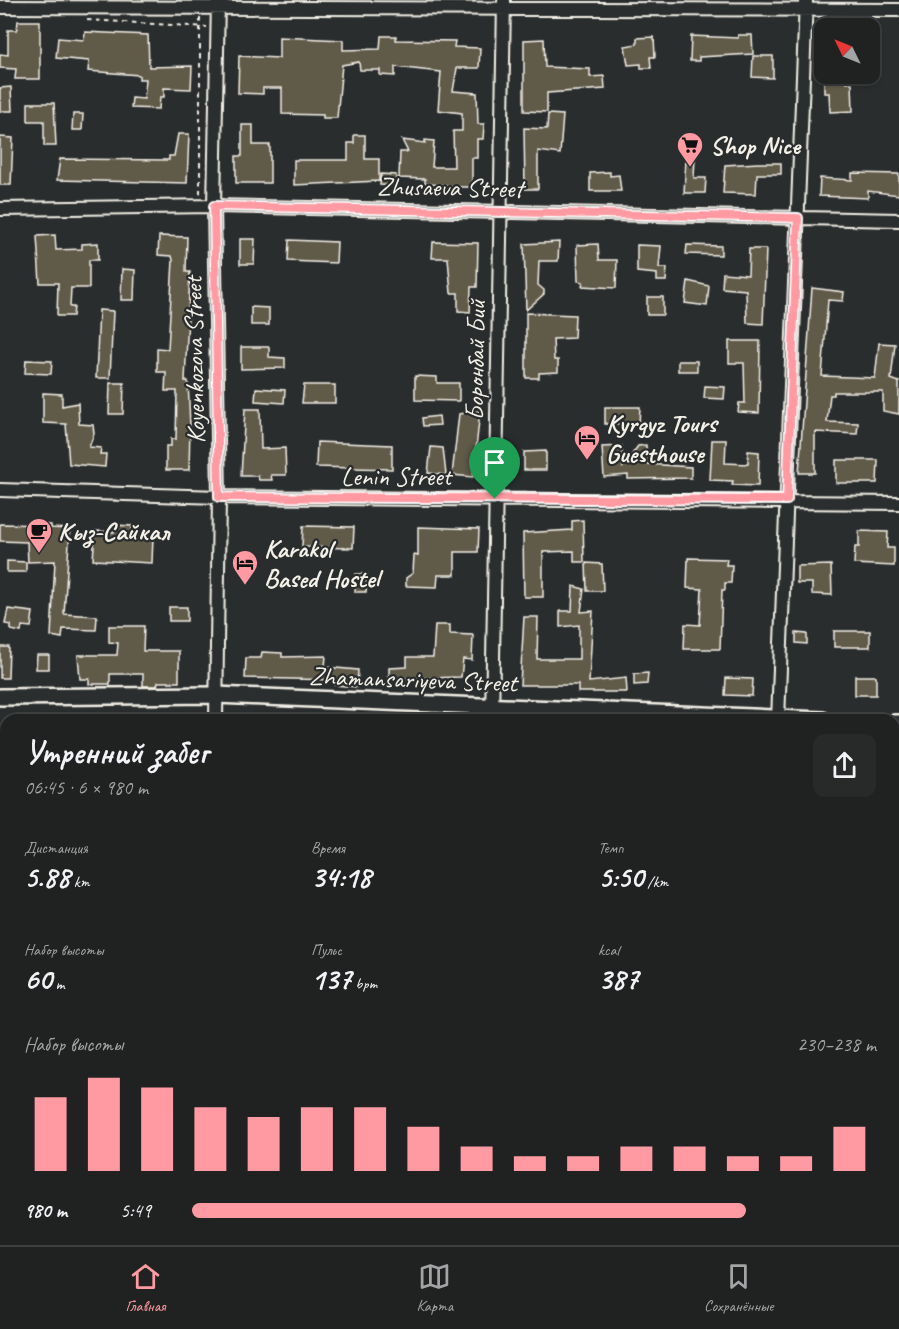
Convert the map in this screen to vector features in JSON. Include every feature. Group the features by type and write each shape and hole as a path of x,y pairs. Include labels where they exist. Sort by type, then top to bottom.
{"main road":[{"name":"Zhamansariyeva Street","path":"0,697 216,695 540,714"}],"street":[{"path":"0,7 200,7 218,4 806,5 899,10"},
{"name":"Koyenkozova Street","path":"216,714 219,497 214,206 218,4"},
{"name":"Боронбай Бий","path":"492,713 504,4"},
{"path":"778,714 806,5"},
{"name":"Zhusaeva Street","path":"0,209 214,206 899,219"},
{"name":"Lenin Street","path":"0,490 219,497 899,502"}],"path":[{"path":"200,7 200,206"},
{"path":"87,20 218,27"}],"building":[{"path":"18,21 40,21 40,79 15,79 16,69 0,68 0,54 8,55 8,30 17,30"},
{"path":"85,32 148,35 149,67 192,66 191,89 164,88 164,97 160,97 159,109 131,108 132,98 144,99 146,79 139,79 139,75 88,71 89,61 56,58 58,38 84,40"},
{"path":"738,35 752,35 753,54 699,57 699,61 690,61 691,36 738,38"},
{"path":"381,36 396,36 396,40 455,41 454,47 480,48 479,68 457,68 453,91 477,93 478,124 484,124 483,139 477,139 477,158 472,158 472,187 446,187 446,185 425,184 425,179 399,178 400,152 408,152 402,140 425,143 425,140 434,141 432,167 454,167 453,131 462,131 462,113 438,110 441,72 395,67 395,76 380,75 380,70 360,70 359,62 342,65 337,118 323,118 323,115 282,114 282,88 263,88 263,94 238,93 239,56 279,58 279,37 343,40 343,50 380,49"},
{"path":"654,37 655,57 650,57 651,68 641,68 641,64 628,65 625,46 637,44 637,38"},
{"path":"544,39 545,67 590,69 590,77 604,76 605,89 547,93 547,112 524,111 524,40"},
{"path":"753,56 773,56 773,78 752,77"},
{"path":"824,84 852,84 853,111 830,112 829,93 824,93"},
{"path":"11,87 12,111 0,111 0,88"},
{"path":"28,103 54,103 56,146 44,146 44,121 28,121"},
{"path":"73,114 83,114 82,130 72,130"},
{"path":"548,114 563,115 560,154 538,151 538,189 525,189 524,128 547,129"},
{"path":"242,125 253,125 253,145 270,145 270,183 236,183 236,156 242,156"},
{"path":"178,134 189,134 187,183 57,180 60,159 169,160 169,156 174,156"},
{"path":"354,135 365,135 365,159 379,159 379,181 294,185 294,160 348,160 348,143 354,143"},
{"path":"0,137 13,138 11,185 0,185"},
{"name":"Shop Nice","path":"686,157 695,157 694,178 706,178 705,193 684,193"},
{"path":"781,163 781,174 757,174 756,194 723,193 725,165"},
{"path":"610,172 610,176 619,175 621,191 590,191 590,173"},
{"path":"852,173 899,174 899,195 868,191 868,198 819,196 820,178 852,180"},
{"path":"381,174 396,175 396,186 380,185"},
{"path":"55,235 56,250 82,249 82,244 98,243 98,260 89,260 89,288 71,288 70,307 74,307 73,316 57,316 58,283 40,283 37,236"},
{"path":"159,236 187,237 186,272 190,272 185,381 188,381 189,470 166,470 166,446 171,446 171,439 176,439 177,391 165,391 166,372 157,372 157,348 168,349 173,260 172,256 158,255"},
{"path":"240,239 255,239 254,264 240,264"},
{"path":"289,240 337,242 336,263 288,261"},
{"path":"433,242 478,243 477,287 471,287 470,312 458,311 458,293 451,293 448,258 432,258"},
{"path":"559,242 558,261 539,261 538,285 544,290 544,294 526,310 524,244"},
{"path":"598,244 599,260 617,260 616,288 582,286 583,282 578,281 577,245"},
{"path":"637,245 661,246 659,268 667,268 666,281 657,281 657,274 637,272"},
{"path":"687,245 721,246 721,255 686,254"},
{"path":"749,249 766,249 763,324 747,323 746,290 722,288 723,273 748,275"},
{"path":"122,269 135,270 134,300 121,300"},
{"path":"688,281 709,286 707,306 685,303"},
{"path":"812,288 844,292 843,301 828,300 822,376 875,378 879,343 895,344 891,379 899,382 899,414 883,411 883,392 834,392 834,395 830,395 827,422 858,423 857,434 815,432 815,473 799,473"},
{"path":"647,297 663,297 663,315 647,315"},
{"path":"251,307 269,308 269,325 251,325"},
{"path":"99,310 113,311 110,378 96,378"},
{"path":"526,313 575,315 574,338 553,339 554,360 558,360 558,372 539,373 539,378 526,378"},
{"path":"729,341 760,341 759,413 738,412 739,403 745,403 744,363 729,363"},
{"path":"241,347 269,347 269,357 285,358 285,368 241,369"},
{"path":"26,360 52,361 51,374 25,373"},
{"path":"678,361 697,361 697,371 678,371"},
{"path":"415,376 437,377 437,383 459,383 459,401 415,400"},
{"path":"110,383 124,383 123,414 109,414"},
{"path":"304,385 335,385 335,403 302,403"},
{"path":"705,386 725,387 724,399 704,398"},
{"path":"256,388 285,390 284,403 255,401"},
{"path":"43,393 62,394 62,406 78,403 79,424 93,425 94,434 89,447 101,448 100,454 106,454 105,467 69,464 66,424 43,423"},
{"path":"605,407 640,407 639,424 605,424"},
{"path":"245,409 260,409 261,449 285,448 286,475 271,475 272,480 259,480 258,476 241,476"},
{"path":"480,411 473,477 452,475 459,414"},
{"path":"439,416 440,425 423,426 422,418"},
{"path":"712,440 726,440 725,463 748,464 748,451 759,452 758,486 732,485 733,481 710,480"},
{"path":"317,442 392,445 392,469 316,467"},
{"path":"646,445 647,464 691,467 691,478 628,479 628,475 604,477 602,447 622,446 623,467 638,446"},
{"path":"431,447 443,448 446,475 428,473"},
{"path":"546,451 546,470 524,470 524,452"},
{"path":"836,460 878,460 877,483 836,483"},
{"path":"583,520 584,562 574,562 574,551 543,552 543,597 524,597 523,533 572,530 572,521"},
{"path":"0,524 51,525 51,528 70,529 64,614 97,616 96,630 63,629 62,638 51,636 55,561 28,562 27,542 0,541"},
{"path":"114,525 132,526 132,535 153,536 152,563 93,560 95,531 114,532"},
{"path":"303,526 354,527 353,548 302,547"},
{"path":"418,527 479,529 478,552 455,552 455,575 438,575 437,587 406,586 406,578 413,573 414,555 418,556"},
{"path":"859,531 888,532 887,548 894,548 894,566 854,564 855,547 859,547"},
{"path":"688,558 727,559 726,565 732,565 731,583 725,583 725,590 722,590 720,649 684,649 685,624 700,625 702,589 687,588"},
{"path":"7,561 26,562 26,572 7,572"},
{"path":"586,563 602,564 603,591 587,591"},
{"path":"831,565 832,595 812,594 812,583 797,583 797,566"},
{"path":"356,574 367,574 366,592 355,592"},
{"path":"573,586 584,589 581,612 593,611 589,682 626,678 627,692 578,692 578,685 520,685 524,617 538,617 537,659 579,659 579,625 560,627 560,611 572,611"},
{"path":"169,607 187,607 187,621 169,621"},
{"path":"8,609 33,612 31,627 22,626 21,632 11,630 11,625 5,624"},
{"path":"435,625 450,625 450,634 473,635 472,660 463,659 461,677 389,679 389,668 407,667 407,657 433,657"},
{"path":"109,626 144,626 143,651 179,651 179,682 158,682 157,686 143,686 143,674 110,674 110,684 89,684 89,679 80,679 78,655 117,655 118,643 109,642"},
{"path":"834,631 870,631 870,647 834,647"},
{"path":"796,633 807,634 807,644 796,643"},
{"path":"0,647 9,647 8,678 0,678"},
{"path":"262,652 282,653 282,657 326,656 325,667 358,670 357,687 335,685 336,680 245,678 246,658 261,658"},
{"path":"37,655 49,655 49,669 36,669"},
{"path":"648,673 647,684 634,685 634,674"},
{"path":"855,676 876,676 876,695 855,695"},
{"path":"726,678 753,679 752,696 725,695"}],"place":[{"name":"Shop Nice","path":"690,168"},
{"name":"Kyrgyz Tours Guesthouse","path":"587,461"},
{"name":"Кыз-Сайкал","path":"39,554"},
{"name":"Karakol Based Hostel","path":"245,586"}],"route":[{"path":"214,206 798,218 787,500 495,499 219,497 214,206"}]}
